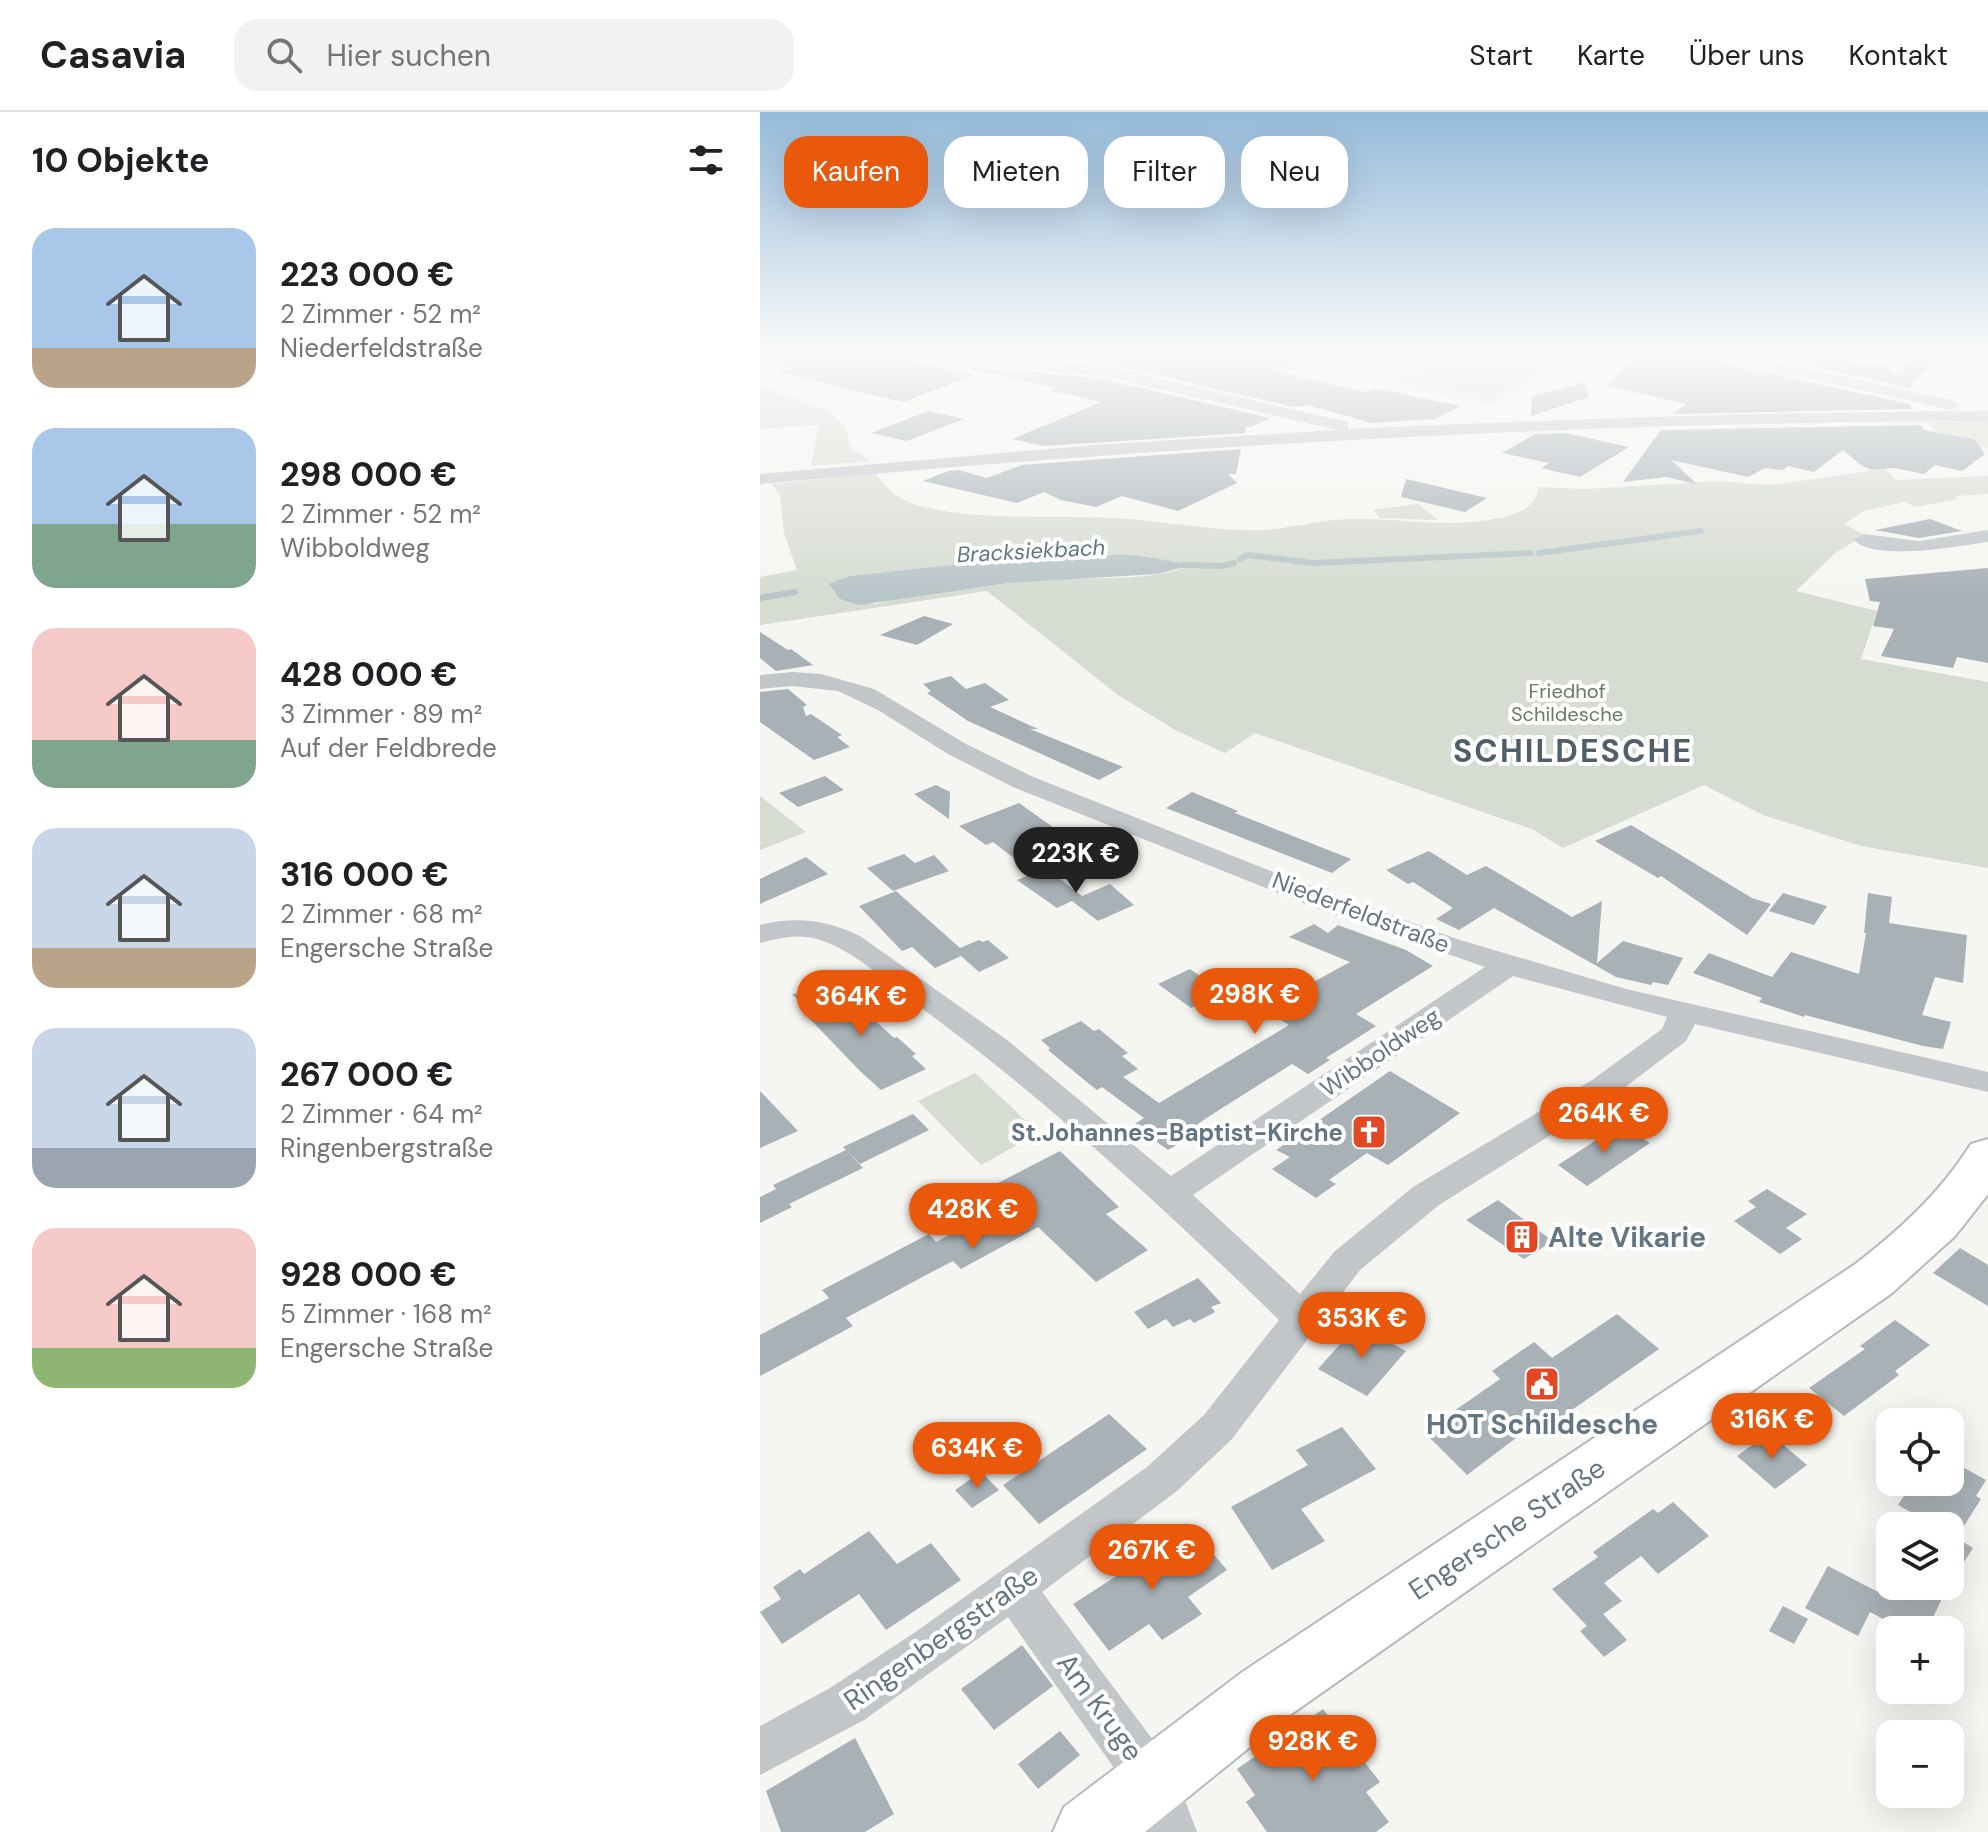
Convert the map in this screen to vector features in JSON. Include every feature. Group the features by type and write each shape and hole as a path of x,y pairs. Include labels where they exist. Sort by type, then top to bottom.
{"main road":[{"name":"Engersche Straße","path":"1089,1832 1162,1806 1264,1695 1873,1279 1924,1239 1966,1191 1988,1155"}],"street":[{"path":"760,479 1016,455 1304,436"},
{"path":"1864,540 1919,547 1988,536"},
{"name":"Niederfeldstraße","path":"760,682 828,681 868,692 960,750 1078,804 1440,943 1684,1013 1988,1082"},
{"path":"760,934 804,927 828,930 850,942 996,1047 1170,1194 1302,1319"},
{"name":"Wibboldweg","path":"1170,1194 1509,965"},
{"name":"Ringenbergstraße","path":"760,1752 847,1704 1014,1589 1162,1479 1218,1427 1347,1261 1426,1196 1604,1087 1675,1034 1684,1013"},
{"name":"Am Kruge","path":"1014,1589 1162,1806"}],"green space":[{"path":"817,436 848,436 851,448 870,461 811,466"},
{"path":"1941,436 1988,436 1988,448"},
{"name":"Friedhof Schildesche","path":"1885,469 1896,480 1988,476 1988,494 1955,496 1959,499 1916,507 1904,502 1864,511 1844,524 1865,535 1835,553 1796,591 1877,611 1861,659 1988,682 1988,868 1861,846 1763,815 1704,785 1563,848 1532,829 1255,733 1225,753 1175,730 1118,695 987,591 760,625 760,577 797,570 784,533 780,496 772,484 876,473 890,491 902,499 947,511 994,516 1131,519 1244,530 1343,519 1444,523 1481,521 1506,517 1525,509 1534,500 1538,487 1585,489 1720,481 1769,485","holes":["1053,554 1107,554 1191,565 1157,574 1002,584 874,604 849,576"]},
{"path":"1418,504 1438,520 1380,518 1373,510"},
{"path":"760,796 806,832 760,850"},
{"path":"975,1073 1039,1133 981,1165 918,1101"}],"shaded area":[{"path":"1053,554 1135,555 1193,565 1157,574 1008,583 859,605 840,599 829,584 849,576"}],"building":[{"path":"886,436 919,436 907,441"},
{"path":"1019,436 1194,436 1044,446 1012,439"},
{"path":"1531,436 1580,436 1629,447 1580,477 1541,468 1549,463 1502,453"},
{"path":"1656,436 1956,436 1975,440 1985,454 1962,471 1935,465 1924,474 1894,468 1872,470 1843,450 1814,472 1788,466 1783,470 1765,468 1748,477 1671,460 1697,484 1666,477 1623,482"},
{"path":"1241,449 1236,474 1228,474 1237,483 1178,511 1122,496 1096,507 1061,500 1044,492 1017,503 923,481 948,471 959,470 987,478 1021,465"},
{"path":"1406,479 1487,498 1465,512 1401,497"},
{"path":"1930,519 1962,531 1919,538 1875,530"},
{"path":"1988,568 1988,663 1957,657 1953,668 1881,656 1894,629 1873,626 1880,602 1870,601 1865,579"},
{"path":"924,616 953,624 917,645 880,635"},
{"path":"760,632 813,665 776,671 760,658"},
{"path":"951,676 966,689 985,683 1009,700 990,707 1038,729 1030,729 1123,767 1099,780 968,721 927,693 931,691 923,684"},
{"path":"788,689 807,705 803,707 806,716 811,714 842,735 837,737 850,747 814,760 760,722 760,692"},
{"path":"825,776 844,790 798,807 779,793"},
{"path":"936,785 950,792 949,819 914,794"},
{"path":"1192,792 1238,811 1235,813 1351,859 1332,873 1166,808"},
{"path":"1019,803 1081,847 1028,869 993,842 986,845 959,826"},
{"path":"1631,825 1752,898 1771,904 1747,935 1661,876 1658,878 1595,841"},
{"path":"1429,851 1467,875 1486,866 1572,917 1602,901 1597,963 1623,941 1683,958 1668,985 1653,982 1651,985 1616,977 1494,908 1459,930 1436,919 1453,908 1413,882 1408,884 1386,870"},
{"path":"904,854 915,863 934,855 949,871 893,891 867,868"},
{"path":"806,857 828,874 760,904 760,879"},
{"path":"1046,868 1082,896 1110,884 1134,905 1098,921 1072,901 1057,908 1017,880"},
{"path":"896,891 960,948 979,940 988,940 1009,958 979,972 961,956 935,968 912,947 902,951 859,906"},
{"path":"1783,893 1827,906 1814,925 1769,911"},
{"path":"1868,893 1892,897 1889,923 1967,935 1963,983 1935,977 1922,1015 1951,1022 1943,1049 1804,1017 1759,1002 1762,998 1693,973 1709,953 1772,977 1791,952 1859,974 1866,933"},
{"path":"1314,924 1328,933 1338,925 1406,950 1433,966 1356,1014 1376,1026 1326,1058 1330,1060 1308,1074 1292,1064 1208,1117 1188,1131 1193,1135 1168,1150 1133,1125 1144,1118 1102,1087 1097,1090 1048,1050 1050,1048 1041,1040 1081,1021 1094,1031 1099,1029 1128,1053 1122,1056 1138,1069 1123,1077 1159,1103 1289,1025 1264,1009 1350,962 1289,937"},
{"path":"1190,969 1223,992 1191,1008 1158,984"},
{"path":"837,985 894,1038 897,1037 916,1054 912,1056 926,1069 881,1090 860,1071 809,1018 813,1015 792,994 818,993"},
{"name":"St.Johannes-Baptist-Kirche","path":"1390,1071 1460,1113 1388,1165 1367,1153 1329,1180 1336,1184 1316,1198 1272,1169 1290,1157 1276,1150"},
{"path":"760,1091 798,1131 760,1148"},
{"path":"913,1114 929,1130 860,1164 843,1147"},
{"path":"1621,1124 1650,1143 1587,1186 1558,1165"},
{"path":"846,1150 863,1168 789,1204 792,1207 760,1223 760,1197 776,1189 773,1185"},
{"path":"1060,1151 1119,1207 1106,1214 1148,1250 1096,1282 1038,1227 961,1269 953,1261 928,1274 846,1318 853,1326 760,1376 760,1335 829,1298 822,1290 929,1234 936,1242 1011,1202 994,1185"},
{"path":"1767,1189 1807,1214 1786,1228 1802,1239 1780,1254 1734,1221 1756,1207 1748,1201"},
{"path":"1498,1200 1553,1241 1524,1259 1466,1220"},
{"path":"1960,1248 1988,1265 1988,1306 1933,1273"},
{"path":"1198,1278 1221,1303 1211,1307 1215,1312 1194,1323 1190,1319 1173,1327 1166,1319 1148,1329 1134,1312"},
{"path":"1617,1314 1659,1349 1552,1424 1544,1417 1467,1475 1424,1432 1500,1379 1492,1371 1534,1342 1552,1358"},
{"path":"1895,1320 1930,1345 1895,1371 1899,1375 1844,1416 1809,1388 1865,1349 1860,1346"},
{"path":"1357,1325 1406,1351 1367,1396 1318,1369"},
{"path":"1109,1414 1147,1449 1039,1524 1003,1485"},
{"path":"1342,1427 1376,1469 1301,1509 1325,1541 1272,1570 1231,1507 1308,1465 1296,1450"},
{"path":"1769,1433 1807,1465 1775,1489 1737,1456"},
{"path":"1964,1468 1986,1480 1976,1496 1981,1499 1964,1526 1964,1512 1910,1512 1898,1505 1904,1496 1964,1496"},
{"path":"981,1472 999,1490 972,1508 955,1490"},
{"path":"1673,1502 1709,1536 1658,1574 1641,1556 1604,1583 1622,1601 1603,1614 1627,1640 1604,1657 1580,1631 1587,1626 1552,1589 1598,1557 1593,1552 1653,1509 1658,1513"},
{"path":"1191,1528 1227,1570 1188,1597 1202,1614 1162,1640 1149,1624 1109,1651 1073,1604"},
{"path":"869,1531 897,1564 931,1543 961,1580 886,1630 859,1594 782,1644 760,1612 781,1599 773,1587 800,1569 804,1574"},
{"path":"1964,1543 1973,1548 1964,1562"},
{"path":"1828,1566 1876,1591 1876,1600 1941,1600 1934,1616 1878,1616 1870,1612 1858,1636 1805,1608"},
{"path":"1783,1606 1808,1619 1794,1644 1769,1631"},
{"path":"1022,1645 1053,1686 994,1730 961,1689"},
{"path":"1323,1709 1380,1782 1366,1792 1389,1822 1376,1832 1267,1832 1246,1802 1255,1795 1237,1769"},
{"path":"1060,1731 1080,1755 1038,1789 1018,1764"},
{"path":"855,1738 894,1814 865,1832 781,1832 766,1791"}],"waterway":[{"name":"Bracksiekbach","path":"1539,553 1701,531"},
{"name":"Bracksiekbach","path":"1240,559 1248,555 1313,563 1531,553"},
{"name":"Bracksiekbach","path":"1183,565 1223,566 1234,563"},
{"name":"Bracksiekbach","path":"760,598 795,592"}],"place":[{"name":"St.Johannes-Baptist-Kirche","path":"1369,1132"},
{"name":"Alte Vikarie","path":"1522,1237"},
{"name":"HOT Schildesche","path":"1542,1384"}],"district":[{"name":"SCHILDESCHE","path":"1573,751"}]}
